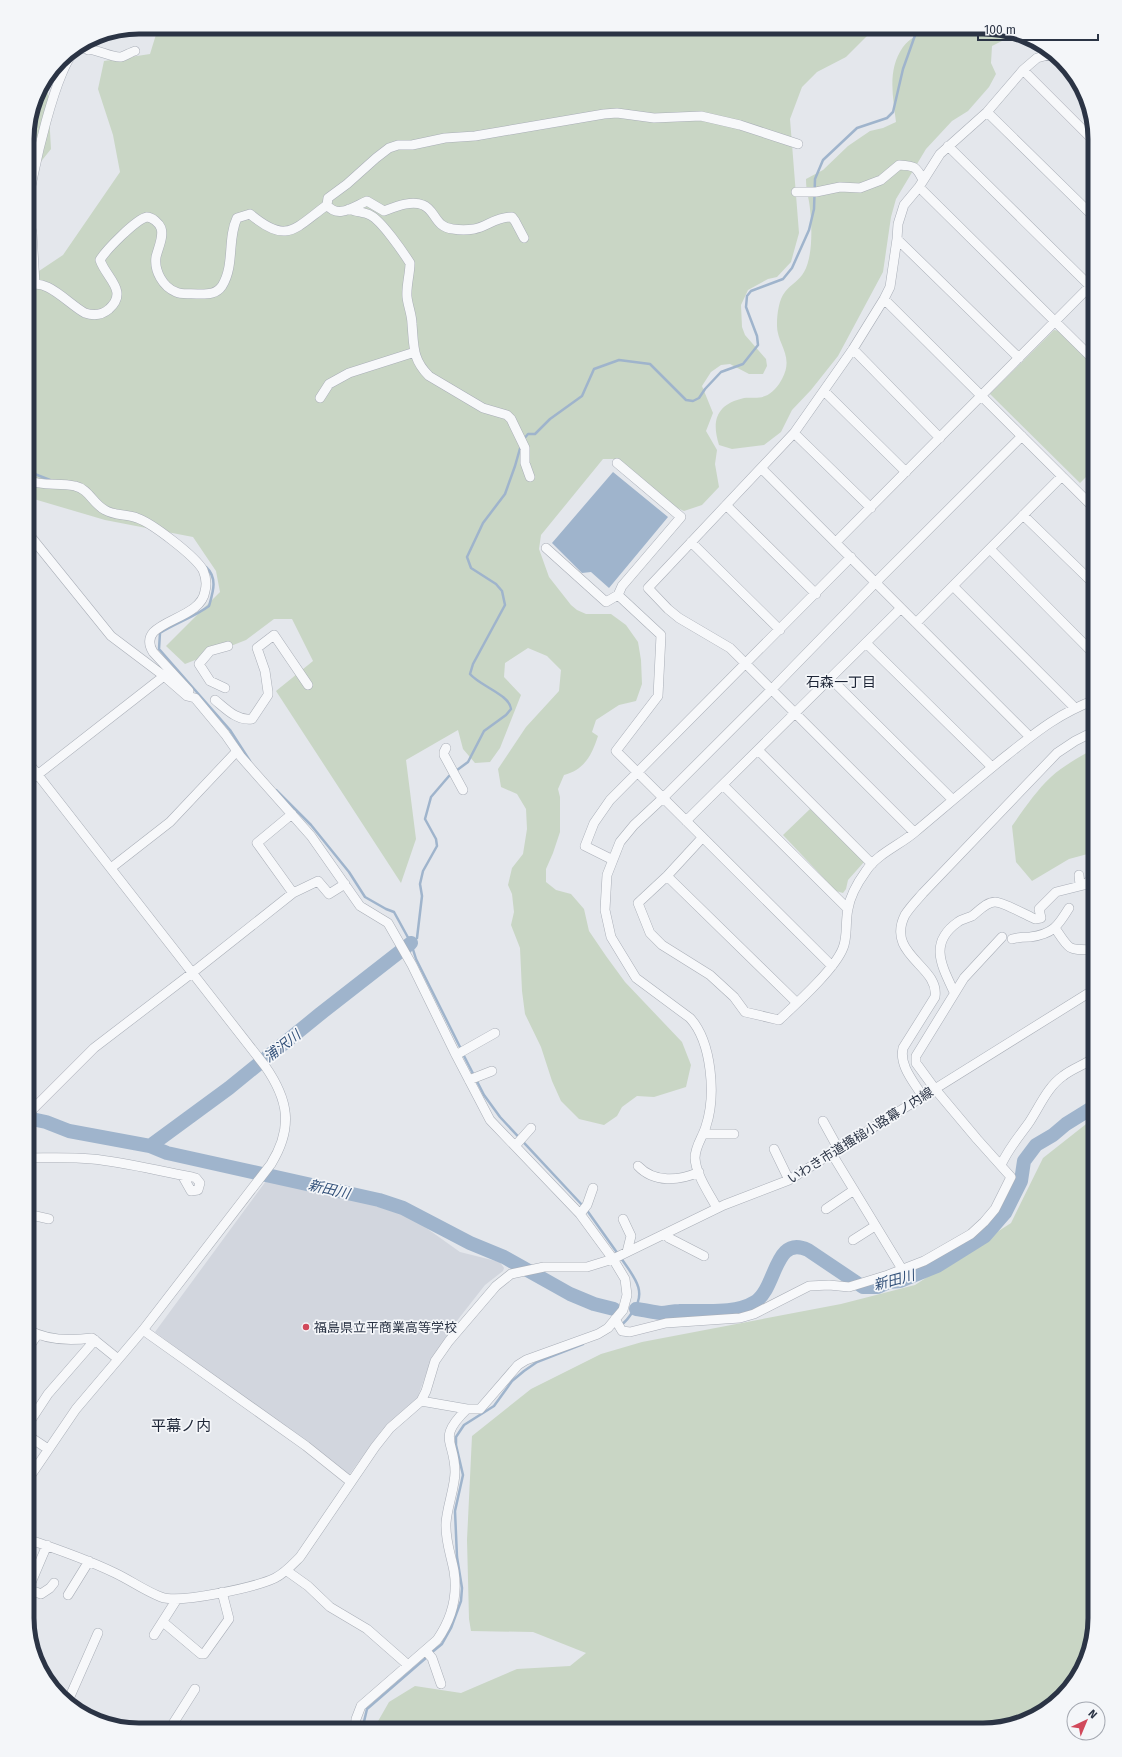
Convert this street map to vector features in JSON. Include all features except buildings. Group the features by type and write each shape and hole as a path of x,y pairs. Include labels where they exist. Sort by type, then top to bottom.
{"street":[{"path":"90,47 88,50 121,57 135,51"},
{"path":"914,832 745,665 730,648 679,618 648,588 794,433 854,349 890,287 898,224 904,205 921,183 940,154 987,112 1023,70 1037,58 1046,56"},
{"path":"34,178 49,108 60,78 71,60"},
{"path":"1023,70 1088,135"},
{"path":"987,112 1088,211"},
{"path":"34,284 38,283 48,287 85,313 91,315 102,314 113,305 117,294 116,286 102,268 100,260 141,219 150,218 154,220 161,228 162,236 156,259 157,270 163,283 176,292 204,294 214,293 221,287 228,273 233,231 237,218 250,214 275,231 285,231 295,228 327,204 328,198 362,169 389,148 398,145 412,145 444,138 482,135 617,113 654,118 701,116 740,125 798,144"},
{"path":"948,146 1088,281"},
{"path":"796,192 816,192 840,187 860,188 881,180 899,165 913,166 918,169 921,183 1088,354"},
{"path":"327,204 332,211 337,212 349,209 367,201 384,211 406,204 422,205 426,207 439,224 452,229 475,229 504,217 512,217 524,238"},
{"path":"349,209 370,214 374,217 410,263 407,296 416,360 422,369 429,376 483,408 507,415 512,419 525,448 525,462 530,477"},
{"path":"897,239 1019,358"},
{"path":"836,542 1055,321 1088,291"},
{"path":"884,299 1088,502"},
{"path":"854,349 940,438"},
{"path":"320,398 329,384 349,373 415,352"},
{"path":"824,391 906,472"},
{"path":"794,433 871,508"},
{"path":"717,1208 696,1166 695,1152 708,1120 712,1097 712,1081 706,1048 695,1024 685,1014 636,978 611,937 605,910 607,875 620,842 634,825 771,690 876,582 1022,436"},
{"path":"546,548 606,602 618,595 622,586 681,518 617,463"},
{"path":"761,468 1030,737"},
{"path":"916,623 1062,476"},
{"path":"34,482 80,488 106,511 135,517 148,523 186,552 199,565 206,582 204,596 201,602 195,609 154,631 150,640 150,646 153,652 195,698 237,751 311,836 360,906 388,923 403,949 490,1120 619,1255 626,1279 627,1295 618,1323 598,1334 526,1360 512,1371 480,1409 467,1410 421,1401 390,1428 375,1447 300,1557 287,1571 275,1578 222,1592 177,1599 162,1598 89,1561 52,1546 34,1541"},
{"path":"726,505 816,594"},
{"path":"1024,515 1088,578"},
{"path":"34,541 111,636 164,676 187,696 195,698"},
{"path":"691,542 780,630"},
{"path":"990,549 1088,648"},
{"path":"613,860 585,846 594,823 610,800 816,594 851,557"},
{"path":"953,586 1074,708"},
{"path":"618,595 661,635 658,696 616,751 832,966"},
{"path":"686,821 901,608"},
{"path":"215,700 232,714 247,720 252,720 268,696 265,671 257,648 274,635 308,685"},
{"path":"866,643 992,767"},
{"path":"205,710 226,687 210,681 199,664 210,651 228,646"},
{"path":"34,778 164,676"},
{"path":"830,678 952,799"},
{"path":"702,838 667,876 638,903 650,933 662,946 710,975 734,997 745,1012 779,1020 797,1003 840,956 844,946 848,909 858,884 872,864 914,832 952,799 1030,737 1062,714 1088,703"},
{"path":"923,1097 905,1067 901,1057 903,1048 935,998 936,990 934,983 913,960 904,945 901,933 906,914 923,893 1058,753 1075,741 1088,734"},
{"path":"446,748 444,755 463,790"},
{"path":"758,750 872,864"},
{"path":"111,868 170,822 237,751"},
{"path":"34,770 262,1062 276,1083 283,1099 286,1113 282,1143 271,1164 143,1330 76,1409 34,1470"},
{"path":"723,784 848,909"},
{"path":"292,814 257,843 293,893"},
{"path":"1079,875 1080,886"},
{"path":"667,876 797,1003"},
{"path":"34,1108 94,1048 293,893 318,881 329,894 345,884"},
{"path":"954,992 943,968 939,953 945,936 958,922 971,917 986,904 997,902 1035,919 1041,918 1039,909 1048,899 1063,889 1088,883"},
{"path":"1012,939 1021,936 1034,936 1055,928 1069,908"},
{"path":"1055,928 1067,946 1071,949 1088,950"},
{"path":"618,1323 630,1332 666,1323 740,1318 754,1314 809,1286 829,1285 849,1287 874,1280 902,1269 924,1260 960,1241 984,1222 1002,1197 1011,1177 935,1089 915,1060 954,992 976,964 1002,937"},
{"name":"いわき市道搔槌小路幕ノ内線","path":"421,1401 426,1391 435,1361 449,1341 496,1286 511,1274 544,1267 587,1267 619,1255 717,1208 790,1180 1088,993"},
{"path":"456,1055 495,1033"},
{"path":"1001,1165 1009,1148 1056,1082 1062,1076 1088,1061"},
{"path":"469,1080 492,1071"},
{"path":"823,1121 854,1190 902,1269"},
{"path":"515,1146 531,1128"},
{"path":"703,1134 734,1134"},
{"path":"774,1149 790,1180"},
{"path":"34,1158 66,1157 92,1159 182,1175"},
{"path":"638,1166 650,1176 669,1179 686,1177 699,1172"},
{"path":"580,1214 587,1206 593,1188"},
{"path":"826,1209 854,1190"},
{"path":"34,1216 49,1220"},
{"path":"619,1255 631,1236 623,1220"},
{"path":"853,1240 875,1226"},
{"path":"665,1234 669,1238 704,1256"},
{"path":"143,1330 306,1446 351,1482"},
{"path":"34,1333 68,1340 92,1338 118,1359"},
{"path":"34,1340 37,1335"},
{"path":"34,1415 48,1394 95,1340"},
{"path":"356,1723 361,1706 426,1651 442,1634 454,1603 456,1589 447,1541 446,1524 455,1473 449,1436 456,1420 467,1410"},
{"path":"34,1440 48,1449"},
{"path":"34,1576 47,1545"},
{"path":"68,1595 89,1561"},
{"path":"287,1571 308,1586 330,1607 368,1629 408,1665"},
{"path":"34,1592 41,1594 50,1588 54,1583"},
{"path":"163,1622 201,1654 204,1654 229,1619 222,1592"},
{"path":"154,1635 177,1599"},
{"path":"70,1697 98,1633"},
{"path":"426,1651 432,1658 441,1684"},
{"path":"173,1723 195,1689"}],"shaded area":[{"name":"福島県立平商業高等学校","path":"266,1181 349,1195 390,1207 422,1225 460,1252 500,1262 504,1268 503,1271 485,1285 456,1322 431,1360 417,1399 382,1430 349,1475 155,1332"}],"green space":[{"path":"156,34 869,34 846,57 817,72 802,87 790,119 799,233 791,262 777,277 768,279 748,290 741,305 742,327 745,335 766,359 767,366 763,374 749,374 730,364 721,365 711,372 702,386 713,413 706,431 717,450 715,464 719,487 702,505 684,511 665,502 619,459 603,459 541,535 539,549 549,577 571,605 577,610 586,614 611,614 626,625 638,642 641,660 642,684 636,701 619,705 596,720 592,732 598,736 590,755 577,769 564,775 558,789 560,797 560,832 546,869 546,882 556,890 571,894 584,909 589,931 625,982 682,1042 691,1065 686,1087 654,1097 637,1096 622,1107 617,1116 604,1125 579,1119 561,1101 552,1081 541,1047 525,1014 522,991 520,948 511,925 514,912 512,894 508,885 512,868 523,854 527,829 526,809 517,794 501,787 498,769 526,727 559,691 561,670 547,656 528,648 505,663 504,677 521,695 500,748 490,762 475,763 463,749 458,730 406,760 416,839 401,883 276,691 313,661 292,619 274,619 246,640 185,664 166,646 220,592 216,571 193,537 105,520 34,499 34,274 63,255 120,172 113,135 98,89 104,61 150,54"},
{"path":"918,34 989,34 1003,36 1021,42 1004,40 992,46 991,63 996,74 989,87 968,111 952,121 926,149 896,199 891,217 883,272 838,356 811,390 792,410 781,432 764,445 732,449 719,445 716,421 718,414 722,409 728,404 744,398 768,395 779,384 785,371 787,363 786,356 777,331 777,316 783,295 787,289 802,275 809,258 811,224 806,179 823,170 848,146 870,131 883,128 896,122 892,83 893,74 898,56 905,44"},
{"path":"48,89 51,149 34,170 35,126 40,106"},
{"path":"1054,330 1060,331 1088,360 1088,475 1080,483 990,394"},
{"path":"1088,752 1088,854 1069,859 1032,881 1016,862 1012,826 1035,794 1051,777"},
{"path":"810,809 864,862 848,880 846,889 843,893 836,891 783,835"},
{"path":"1088,1123 1088,1618 1087,1631 1080,1658 1066,1682 1052,1697 1023,1715 996,1722 983,1723 377,1723 389,1702 415,1686 461,1693 517,1669 570,1666 586,1653 533,1632 471,1631 469,1619 467,1540 472,1436 531,1389 601,1354 642,1342 841,1304 915,1285 1011,1223 1043,1158"}],"water":[{"path":"613,472 668,517 609,588 591,572 582,573 552,543"}],"waterway":[{"path":"523,440 528,434 535,434 550,419 582,396 594,369 619,360 650,364 686,400 693,401 699,398 705,389 721,372 743,364 758,345 757,336 746,307 747,296 751,291 783,279 792,268 809,230 814,209 815,179 823,160 857,128 887,118 893,112 903,69 916,34"},
{"path":"411,943 417,938 422,896 420,884 423,871 437,846 436,839 425,819 431,797 449,776 468,762 484,731 506,715 511,709 506,699 480,683 470,674 473,664 505,605 502,591 496,584 471,568 467,557 483,523 505,494 521,445"},
{"path":"34,474 50,480"},
{"path":"206,567 210,571 214,585 209,606 160,633 159,649 230,730 250,761"},
{"path":"276,790 311,825 349,872 365,897 394,912 411,943 416,959 461,1049"},
{"name":"浦沢川","path":"150,1146 229,1088 411,943"},
{"path":"463,1054 484,1095 500,1117 583,1206"},
{"name":"新田川","path":"636,1309 661,1313 677,1311 718,1311 738,1309 747,1306 755,1302 762,1295 768,1286 782,1256 788,1249 797,1247 808,1250 863,1287 878,1287 889,1282 900,1281 937,1266 985,1236 1005,1213 1021,1181 1024,1161 1036,1145 1088,1110"},
{"name":"新田川","path":"34,1119 46,1122 69,1131 150,1146 167,1153 379,1200 403,1208 470,1243 504,1257 570,1294 594,1304 614,1309"},
{"path":"586,1209 618,1254"},
{"path":"621,1258 634,1277 639,1290 639,1297 631,1315 621,1325"},
{"path":"431,1653 442,1644 451,1628 461,1601 462,1588 457,1557 455,1511 463,1475 456,1445 456,1437 464,1425 494,1406 512,1381 524,1371 537,1362 583,1344"},
{"path":"364,1723 367,1709 427,1657"}],"place":[{"name":"福島県立平商業高等学校","path":"306,1327"}],"district":[{"name":"石森一丁目","path":"841,682"},
{"name":"平幕ノ内","path":"181,1426"}]}
